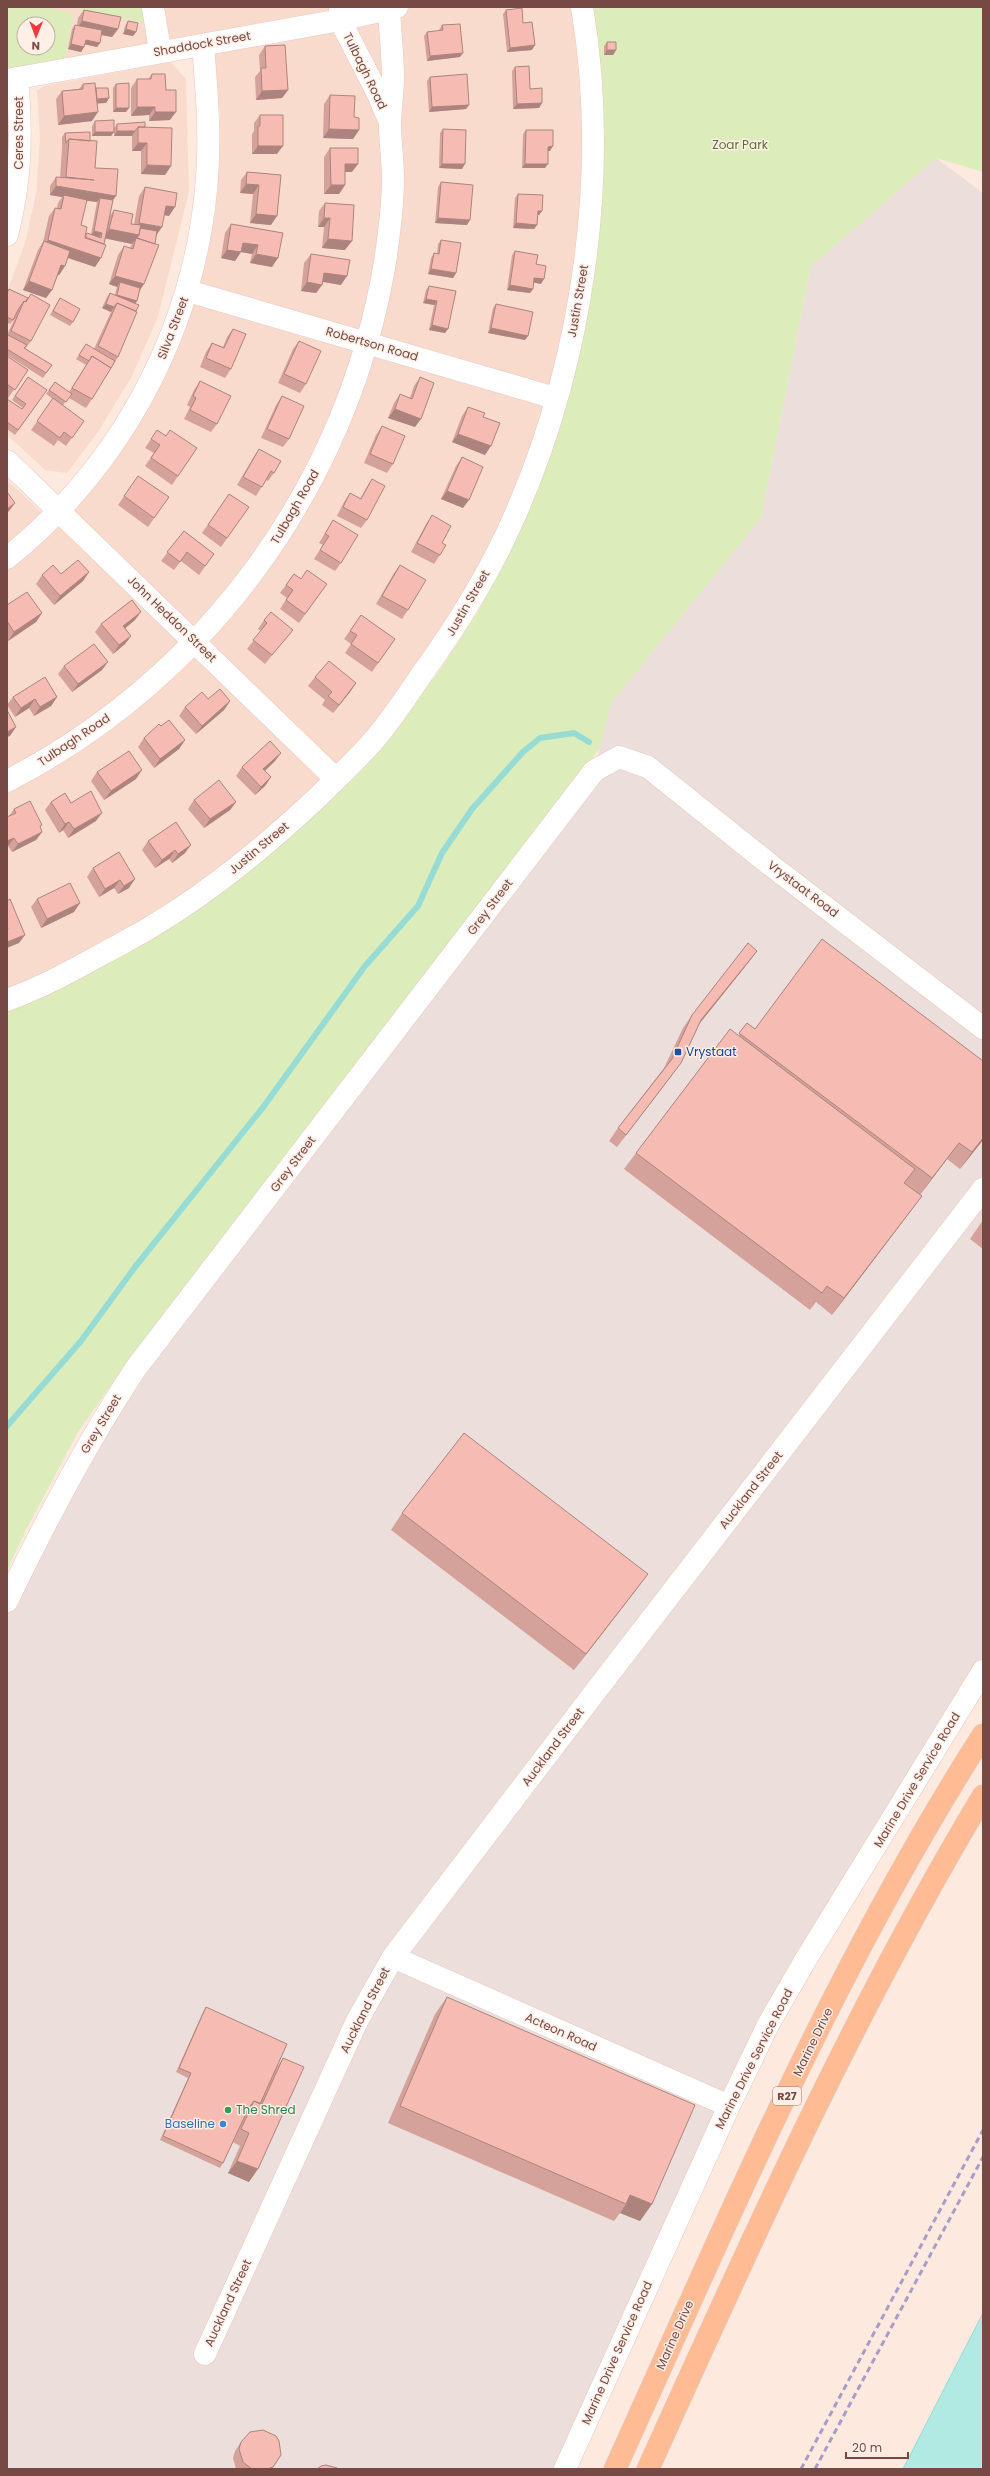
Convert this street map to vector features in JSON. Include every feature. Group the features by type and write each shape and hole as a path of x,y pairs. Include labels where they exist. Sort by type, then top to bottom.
{"main road":[{"name":"Marine Drive","path":"615,2469 738,2191 849,1967 953,1782 983,1735"},
{"name":"R27","path":"648,2469 812,2112 877,1984 983,1796"}],"street":[{"path":"153,7 160,51"},
{"name":"Justin Street","path":"7,1000 70,972 144,932 192,902 257,853 336,779 375,739 444,643 497,553 516,512 538,457 575,328 591,214 592,101 582,7"},
{"name":"Shaddock Street","path":"12,79 160,51 203,45 340,14 393,8"},
{"name":"Tulbagh Road","path":"7,781 62,750 98,726 159,677 196,642 252,575 299,503 338,425 367,343 384,269 393,179 390,122 393,80 393,8"},
{"name":"Tulbagh Road","path":"340,14 390,122"},
{"name":"Silva Street","path":"7,558 59,510 98,465 140,402 172,337 188,291 200,233 208,169 209,137 203,45"},
{"name":"Ceres Street","path":"7,235 18,183 21,153 12,79"},
{"name":"Robertson Road","path":"188,291 556,398"},
{"name":"John Heddon Street","path":"7,461 196,642 336,779"},
{"name":"Vrystaat Road","path":"619,757 648,767 773,867 983,1028"},
{"name":"Grey Street","path":"7,1601 64,1488 99,1424 136,1368 594,771 619,757"},
{"name":"Auckland Street","path":"205,2354 357,2021 393,1957 595,1692 983,1189"},
{"name":"Marine Drive Service Road","path":"565,2469 729,2106 769,2023 806,1959 983,1671"},
{"name":"Acteon Road","path":"393,1957 729,2106"}],"shaded area":[{"path":"7,7 580,7 591,102 573,327 515,511 374,738 191,899 7,997 7,480 55,525 153,399 174,355 192,309 206,262 215,214 219,165 220,116 212,34 18,70"},
{"path":"171,62 186,79 189,191 158,317 131,378 98,432 67,473 45,470 7,435 7,291 25,243 36,194 40,138 37,91 44,86"},
{"path":"936,158 983,193 983,1671 806,1959 565,2469 7,2469 7,1601 99,1424 594,771 611,703 761,518 811,266"}],"green space":[{"path":"7,7 46,7 74,14 65,59 7,71"},
{"path":"69,7 144,7 146,23"},
{"name":"Zoar Park","path":"593,7 981,7 983,11 983,172 936,158 811,266 761,518 611,703 600,748 126,1364 78,1432 26,1530 7,1570 7,1008 148,940 418,699 440,670 477,613 501,565 570,390"}],"water":[{"path":"983,2313 983,2469 903,2469"}],"building":[{"path":"522,8 523,23 532,22 535,45 510,48 506,10"},
{"path":"84,10 121,17 118,29 82,21"},
{"path":"128,21 138,23 136,32 126,29"},
{"path":"460,24 463,53 430,56 427,32 443,30 442,25"},
{"path":"75,25 102,30 100,43 86,40 84,47 71,44"},
{"path":"607,42 616,42 616,50 607,50"},
{"path":"285,45 288,90 262,91 261,68 266,68 265,46"},
{"path":"529,66 530,89 542,88 542,103 517,104 515,67"},
{"path":"152,74 165,74 166,90 176,90 176,112 155,112 155,107 137,107 137,79 151,79"},
{"path":"467,74 469,105 432,107 430,77"},
{"path":"95,83 98,112 64,116 62,91 83,89 83,84"},
{"path":"129,83 129,108 116,108 116,84"},
{"path":"96,88 108,88 109,98 97,99"},
{"path":"330,95 355,96 354,117 359,118 359,130 329,129"},
{"path":"260,115 283,115 283,146 258,146 258,126 260,126"},
{"path":"114,120 114,132 95,132 95,121"},
{"path":"145,122 145,127 138,127 135,131 117,131 117,124"},
{"path":"138,127 172,128 171,166 147,165 147,143 138,143"},
{"path":"443,129 466,130 465,164 442,164"},
{"path":"526,130 553,130 553,146 548,147 548,164 525,164"},
{"path":"90,132 90,141 69,139 66,143 65,133"},
{"path":"69,139 97,141 95,168 118,169 116,196 56,186 56,177 94,180 66,177"},
{"path":"330,148 358,148 358,164 345,164 345,185 331,185"},
{"path":"247,172 281,175 277,216 256,214 259,185 246,184"},
{"path":"441,182 473,185 470,220 438,218"},
{"path":"145,187 177,193 175,207 166,206 162,227 139,223"},
{"path":"518,194 543,195 542,211 538,211 537,225 516,223"},
{"path":"64,195 87,200 81,225 87,227 85,237 106,245 101,258 48,240 55,208 61,209"},
{"path":"100,198 113,200 104,244 85,238 87,233 101,238 102,233 94,231"},
{"path":"325,203 354,205 352,241 328,239 330,218 324,218"},
{"path":"114,210 133,214 131,224 141,225 139,235 109,229"},
{"path":"231,224 283,233 278,258 256,254 258,245 243,243 241,252 227,250"},
{"path":"140,228 157,231 155,244 137,238"},
{"path":"136,238 159,245 144,284 115,276 124,246 133,249"},
{"path":"441,240 461,243 456,273 431,269 434,253 439,254"},
{"path":"44,241 70,251 65,266 61,265 52,290 29,281"},
{"path":"515,251 538,255 536,264 546,266 544,279 534,278 533,289 510,285"},
{"path":"311,254 350,260 347,276 324,273 322,285 307,282"},
{"path":"120,282 140,288 137,301 117,295"},
{"path":"429,286 456,291 448,329 432,325 437,301 426,299"},
{"path":"9,289 28,298 25,302 24,301 13,320 7,317 7,293"},
{"path":"110,293 139,305 136,311 117,303 114,307 106,304"},
{"path":"31,294 50,305 31,341 11,331 24,301 26,302"},
{"path":"60,298 80,309 73,322 53,311"},
{"path":"117,303 137,312 118,357 98,346"},
{"path":"496,304 533,312 528,336 491,328"},
{"path":"233,329 246,334 231,369 206,358 212,343 224,348"},
{"path":"8,335 27,345 24,348 52,365 46,373 7,349"},
{"path":"299,341 321,351 306,384 284,374"},
{"path":"86,344 115,361 111,368 92,356 89,361 79,355"},
{"path":"7,356 28,370 15,390 7,384"},
{"path":"92,356 111,368 92,399 72,388"},
{"path":"28,377 47,390 18,430 7,422 7,399 22,409 26,404 15,396"},
{"path":"420,377 434,383 421,419 395,409 400,394 412,399"},
{"path":"200,381 231,396 217,424 190,410 196,398 193,396"},
{"path":"55,382 72,394 66,402 49,390"},
{"path":"282,396 304,406 289,439 267,429"},
{"path":"53,398 84,421 72,438 64,432 60,438 37,421"},
{"path":"468,407 485,413 483,417 500,423 491,446 458,434"},
{"path":"382,426 405,436 393,464 370,454"},
{"path":"157,430 166,436 170,430 197,448 178,476 151,458 160,445 151,439"},
{"path":"259,449 281,461 274,473 271,471 262,487 243,477"},
{"path":"462,457 483,467 469,500 447,491"},
{"path":"138,476 169,497 154,518 124,496"},
{"path":"372,479 385,486 367,520 343,507 350,493 361,499"},
{"path":"7,492 15,503 7,509"},
{"path":"229,494 249,507 227,538 208,525"},
{"path":"432,515 451,526 442,543 446,545 440,555 417,543"},
{"path":"333,520 358,535 341,563 320,550 329,536 325,534"},
{"path":"184,531 214,554 205,566 187,552 180,562 167,552"},
{"path":"78,560 89,572 60,596 42,575 53,565 61,574"},
{"path":"400,565 426,580 408,610 382,596"},
{"path":"307,570 327,584 305,614 286,600 293,590 286,585 294,574 301,579"},
{"path":"27,592 42,613 14,632 7,621 7,605"},
{"path":"132,600 141,612 123,626 131,636 119,645 101,624"},
{"path":"271,612 293,630 272,655 253,640 267,623 264,620"},
{"path":"361,615 395,639 378,663 351,644 357,635 350,631"},
{"path":"94,644 108,662 78,684 64,666"},
{"path":"329,661 356,683 339,705 328,696 332,692 315,677"},
{"path":"45,677 57,697 40,707 35,699 21,708 13,697"},
{"path":"220,689 230,701 202,726 185,707 202,692 208,699"},
{"path":"7,710 16,727 7,732"},
{"path":"169,720 185,740 160,759 144,738 159,724 161,726"},
{"path":"270,741 281,753 263,769 271,777 261,787 242,767"},
{"path":"129,751 142,770 111,791 97,772"},
{"path":"219,780 236,802 210,819 194,800"},
{"path":"91,791 102,813 74,829 69,822 65,824 51,802 65,793 71,803"},
{"path":"30,801 42,825 40,826 42,832 18,844 14,838 7,841 7,817 16,813 14,809"},
{"path":"176,822 191,845 178,854 175,850 162,860 148,841"},
{"path":"119,852 135,879 124,886 120,880 105,889 93,868"},
{"path":"70,883 80,903 47,919 37,899"},
{"path":"10,899 25,935 7,942 7,901"},
{"path":"822,939 983,1061 983,1138 972,1152 959,1143 932,1178 739,1033 747,1023 755,1029"},
{"name":"Vrystaat","path":"748,943 757,951 701,1020 681,1063 626,1135 618,1128 672,1059 692,1015"},
{"path":"730,1029 915,1169 904,1183 922,1196 844,1298 827,1286 822,1293 636,1153"},
{"path":"464,1433 648,1574 586,1654 402,1513"},
{"path":"447,1997 695,2105 652,2204 630,2195 626,2204 400,2106"},
{"name":"The Shred","path":"206,2007 287,2044 260,2104 254,2101 248,2109 223,2163 163,2136 191,2073 179,2068"},
{"path":"283,2058 304,2067 258,2169 237,2161 249,2133 241,2129 254,2101 262,2104"},
{"path":"263,2430 276,2436 279,2441 281,2455 273,2467 267,2469 252,2469 243,2462 239,2449 241,2442 250,2432"},
{"path":"326,2465 337,2468 337,2469 317,2469"}],"waterway":[{"path":"7,1426 81,1341 135,1267 264,1106 365,966 418,906 442,853 472,809 523,752 540,738 574,733 589,742"}],"railway":[{"path":"801,2469 983,2130"},
{"path":"815,2469 983,2157"}],"place":[{"name":"Vrystaat","path":"678,1052"},
{"name":"The Shred","path":"228,2110"},
{"name":"Baseline","path":"223,2124"}]}
